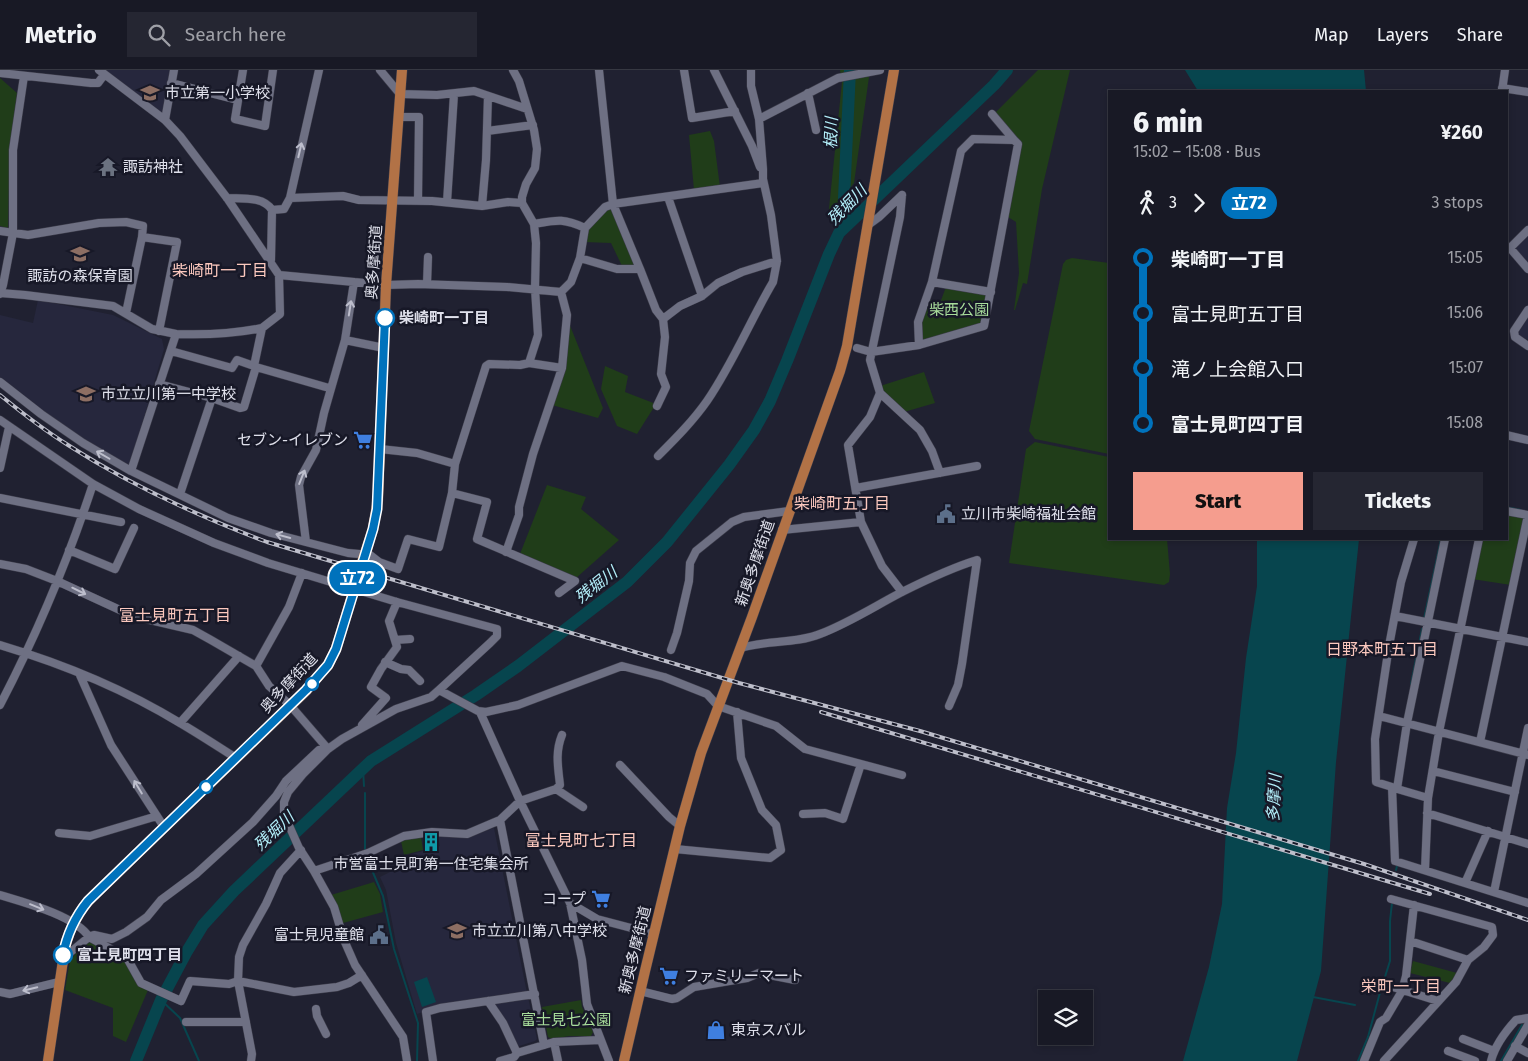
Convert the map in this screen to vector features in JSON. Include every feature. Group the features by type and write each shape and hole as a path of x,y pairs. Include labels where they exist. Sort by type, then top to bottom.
{"main road":[{"name":"奥多摩街道","path":"48,1061 62,959 73,922 88,901 312,684 328,665 336,649 373,529 377,509 386,285 402,70"},
{"name":"新奥多摩街道","path":"624,1061 680,826 701,753 741,648 840,371 847,346 894,70"}],"street":[{"path":"165,120 174,70"},
{"path":"242,70 235,119 265,126 273,70"},
{"path":"272,210 284,209 290,198 295,168 319,70"},
{"path":"380,70 400,94 454,94 474,91 527,109"},
{"path":"514,70 536,139 537,159 535,168 523,191 522,203 534,224 536,243 535,289 538,335 529,363"},
{"path":"599,70 613,204 656,310 663,319 665,337 661,374 666,387 657,406"},
{"path":"684,70 692,118 735,110"},
{"path":"658,456 688,426 708,400 739,348 772,282 777,261 771,215 752,146 714,70"},
{"path":"751,70 751,86 759,119 763,181"},
{"path":"759,119 808,93 838,74 865,73 880,70"},
{"path":"1502,90 1505,70"},
{"path":"0,73 98,83 102,73 165,120 180,136 228,198 271,260 279,275 280,314 262,328 242,333 218,335 176,334 152,330 112,306 25,295 0,294 13,233 13,150 24,76"},
{"path":"171,83 238,100"},
{"path":"1508,90 1528,92"},
{"path":"808,93 816,130"},
{"path":"447,202 454,94"},
{"path":"482,206 488,96"},
{"path":"857,348 871,352 919,345 984,326 992,292 1018,144 992,114"},
{"path":"399,117 419,117 418,201"},
{"path":"487,131 533,126"},
{"path":"919,345 918,322 932,282 961,150 973,139 1014,140"},
{"path":"279,275 386,285 427,284 561,292 572,282 580,258 585,228 605,207 613,204 763,181"},
{"path":"868,225 902,195 900,217 870,360 880,393 920,430 932,451 940,473"},
{"path":"290,198 343,196 359,200 447,202 482,206 508,202 522,203"},
{"path":"668,197 702,296"},
{"path":"228,198 263,201 269,205 272,210 271,260"},
{"path":"534,224 569,220 585,228"},
{"path":"0,231 28,236 100,223 126,222 143,226 126,313"},
{"path":"1528,230 1510,248 1528,269"},
{"path":"142,237 177,242 160,331"},
{"path":"427,284 428,257"},
{"path":"580,258 617,269 640,269"},
{"path":"663,319 680,306 702,296 718,284 742,272 777,261"},
{"path":"306,542 299,485 301,477 316,450 330,390 345,340 354,282"},
{"path":"932,282 992,292"},
{"path":"506,552 519,515 519,507 533,454 562,368 567,315 561,292"},
{"path":"1528,310 1514,331 1515,337 1528,346"},
{"path":"159,384 212,398 240,408 244,407 255,366 262,328"},
{"path":"131,471 176,334"},
{"path":"345,340 384,348"},
{"path":"171,351 232,368 237,360 329,388 330,390"},
{"path":"0,382 41,414 83,443 131,471 243,524 348,553 359,553 363,557 370,555 379,562 398,569 408,539 439,547 452,492 455,464 486,366 490,364 520,365 529,363 562,368"},
{"path":"880,393 870,418 848,445 861,522 882,566 902,592"},
{"path":"180,494 212,398"},
{"path":"0,420 93,484 214,543 268,563 355,587 397,602 497,629 496,636 443,692 390,712 342,739"},
{"path":"0,468 10,427"},
{"path":"1508,435 1528,440"},
{"path":"380,449 417,453 455,464"},
{"path":"856,488 978,466"},
{"path":"0,705 26,654 70,550 93,484"},
{"path":"452,492 486,502 477,539 575,581 560,593"},
{"path":"0,498 121,522"},
{"path":"1480,742 1528,515 1508,511"},
{"path":"671,650 677,633 689,581 690,562 696,551 732,522 744,517 789,512"},
{"path":"782,530 861,522"},
{"path":"70,550 115,569 134,528"},
{"path":"1414,540 1401,582 1394,616 1375,739 1376,782 1428,798"},
{"path":"1445,540 1394,788 1395,861 1528,903"},
{"path":"1425,870 1428,798 1479,540"},
{"path":"741,648 753,644 818,635 838,627 902,592 955,567 977,560 962,664 958,684 949,706"},
{"path":"0,564 26,569 57,580 133,616 193,630 256,666 269,686 290,705 328,749"},
{"path":"256,666 289,607 302,573"},
{"path":"397,602 389,621 397,646 385,662 372,687 386,698 365,723 328,749 303,774 288,792 283,808 288,824 300,849 334,907 344,940 355,965 403,1037 407,1061"},
{"path":"1394,616 1528,642"},
{"path":"395,640 410,640"},
{"path":"0,645 79,673 140,701 180,722 236,758"},
{"path":"180,722 239,656"},
{"path":"385,662 401,669 409,670 420,682"},
{"path":"479,712 518,705 622,666 664,677 707,694 718,706 776,726 805,749 902,775"},
{"path":"79,673 111,745 164,828"},
{"path":"443,692 479,712 570,903 582,960 587,1004 609,1061"},
{"path":"675,849 770,858 781,850 776,825 762,810 741,758 737,712"},
{"path":"1379,716 1525,754"},
{"path":"1494,892 1514,792 1525,754 1528,728"},
{"path":"314,871 366,854 404,836 432,832 468,834 500,820 520,801 556,789 560,785 557,753 562,735"},
{"path":"62,959 89,937 94,935 112,939 126,932 147,917 161,900 196,874 253,822 276,796 286,781 319,750 328,749"},
{"path":"803,814 825,813 844,819 861,764"},
{"path":"620,765 680,826"},
{"path":"1433,771 1514,792"},
{"path":"556,789 583,808"},
{"path":"1427,813 1528,844"},
{"path":"59,833 90,836 157,816"},
{"path":"500,820 544,1044"},
{"path":"1465,883 1488,831"},
{"path":"251,1061 252,1054 238,981 239,957 243,945 266,904 280,873 300,849"},
{"path":"0,895 29,904 73,922 86,932 89,937 127,958 141,983 181,1001 190,981 229,984 238,981 294,992 337,987 362,976"},
{"path":"1384,1061 1456,982 1468,960 1484,947 1493,935 1492,927 1391,899"},
{"path":"570,903 597,919 654,934"},
{"path":"1364,1061 1380,1022 1386,1018 1402,991 1406,976 1414,905"},
{"path":"1410,941 1468,960"},
{"path":"640,991 672,999 677,998 694,987 747,978 759,973 795,980"},
{"path":"0,992 10,994 59,982"},
{"path":"1383,984 1438,1001"},
{"path":"417,1016 440,1008 535,994"},
{"path":"488,1001 503,1023 517,1053"},
{"path":"316,1009 317,1016 326,1034"},
{"path":"426,1012 433,1061"},
{"path":"1491,1061 1498,1043 1516,1020 1528,1018"},
{"path":"186,1022 246,1022"},
{"path":"1507,1061 1528,1025"},
{"path":"1464,1039 1494,1052"},
{"path":"500,1061 544,1044 600,1040"},
{"path":"554,1042 558,1061"},
{"path":"1515,1046 1528,1053"},
{"path":"1448,1051 1475,1061"}],"shaded area":[{"name":"市立第一小学校","path":"103,70 171,70 163,111 161,113"},
{"path":"1528,235 1528,264 1516,251 1516,245"},
{"name":"市立立川第一中学校","path":"38,300 113,315 162,339 164,349 130,465 94,447 42,411 0,377 0,315 33,323"},
{"path":"1528,315 1528,340 1518,335 1517,330"},
{"name":"市立立川第八中学校","path":"494,828 527,993 441,1006 417,1014 396,943 386,890 380,877 406,864 405,856 440,846 438,837 468,837"},
{"path":"528,997 537,1039 516,1047 493,1002"}],"green space":[{"path":"840,70 863,70 863,77 869,77 854,183 828,218 842,82"},
{"path":"1038,70 1070,70 1042,189 1027,284 1023,283 1014,310 1019,273 1016,222 1008,217 1020,144 995,113"},
{"path":"0,78 17,93 10,148 8,228 0,226"},
{"path":"710,131 714,141 720,187 694,190 689,135"},
{"path":"614,207 638,265 622,266 611,243 584,242 585,230 606,208"},
{"path":"1072,258 1108,263 1108,454 1035,439 1029,431 1063,264 1066,260"},
{"name":"柴西公園","path":"946,287 988,295 981,324 926,342 921,339 921,322 929,300 940,303"},
{"path":"569,323 603,408 598,418 552,405"},
{"path":"605,366 628,376 625,392 656,404 637,434 617,426 601,389"},
{"path":"924,372 935,403 904,412 882,392 880,386"},
{"path":"1035,442 1108,457 1108,540 1167,540 1169,582 1164,585 1009,563 1026,449"},
{"path":"547,485 586,497 581,509 619,540 576,578 520,554"},
{"path":"1508,513 1524,516 1511,585 1472,579 1480,540 1508,540"},
{"path":"421,837 423,850 404,855 401,841"},
{"path":"374,882 380,894 383,912 343,923 331,895"},
{"path":"92,942 126,963 148,990 126,1042 113,1036 113,1008 65,990 70,960 86,943"},
{"path":"1413,961 1457,973 1450,983 1410,973"},
{"name":"富士見七公園","path":"581,1000 582,1007 593,1032 591,1036 569,1036 552,1039 548,1037 542,1007"}],"water":[{"path":"1185,70 1364,70 1366,90 1197,90"},
{"name":"多摩川","path":"1257,540 1359,540 1336,762 1321,971 1297,1061 1183,1061 1209,967 1222,904 1227,808 1236,753 1246,658 1257,586"},
{"path":"427,977 436,1002 422,1007 414,982"}],"waterway":[{"name":"根川","path":"844,198 850,70"},
{"name":"残堀川","path":"136,1061 161,1000 186,953 203,925 234,891 371,761 476,695 518,666 627,582 667,542 729,465 754,430 770,401 839,233 994,85 1007,70"},
{"name":"根川","path":"845,205 847,225"},
{"path":"1508,507 1521,510"},
{"path":"1424,619 1441,540"},
{"path":"1411,684 1422,629"},
{"path":"363,769 364,786"},
{"path":"365,793 365,852"},
{"path":"366,856 383,896 394,949 418,1023 417,1061"},
{"path":"1396,870 1397,866"},
{"path":"1384,980 1390,961 1392,903"},
{"path":"1358,1061 1368,1037 1382,985"},
{"path":"1313,997 1355,1005"},
{"path":"161,1000 180,1018 199,1061"},
{"path":"1501,1061 1522,1025"}],"railway":[{"path":"0,395 50,433 92,460 190,510 267,542 739,683 920,731 1364,864 1528,920"},
{"path":"821,712 1430,894"}],"bus line":[{"name":"立72","path":"63,955 73,922 88,901 306,690 328,665 336,649 373,529 377,509 385,318"}],"place":[{"name":"市立第一小学校","path":"150,93"},
{"name":"諏訪神社","path":"108,167"},
{"name":"諏訪の森保育園","path":"80,254"},
{"name":"柴崎町一丁目","path":"385,318"},
{"name":"市立立川第一中学校","path":"86,394"},
{"name":"セブン-イレブン","path":"363,440"},
{"name":"立川市柴崎福祉会館","path":"946,514"},
{"name":"市営富士見町第一住宅集会所","path":"431,842"},
{"name":"コープ","path":"601,899"},
{"name":"市立立川第八中学校","path":"457,931"},
{"name":"富士見児童館","path":"379,935"},
{"name":"富士見町四丁目","path":"63,955"},
{"name":"ファミリーマート","path":"669,976"},
{"name":"東京スバル","path":"716,1030"}],"district":[{"name":"柴崎町一丁目","path":"220,270"},
{"name":"柴崎町五丁目","path":"842,503"},
{"name":"富士見町五丁目","path":"175,615"},
{"name":"日野本町五丁目","path":"1382,649"},
{"name":"富士見町七丁目","path":"581,840"},
{"name":"栄町一丁目","path":"1401,986"}]}
